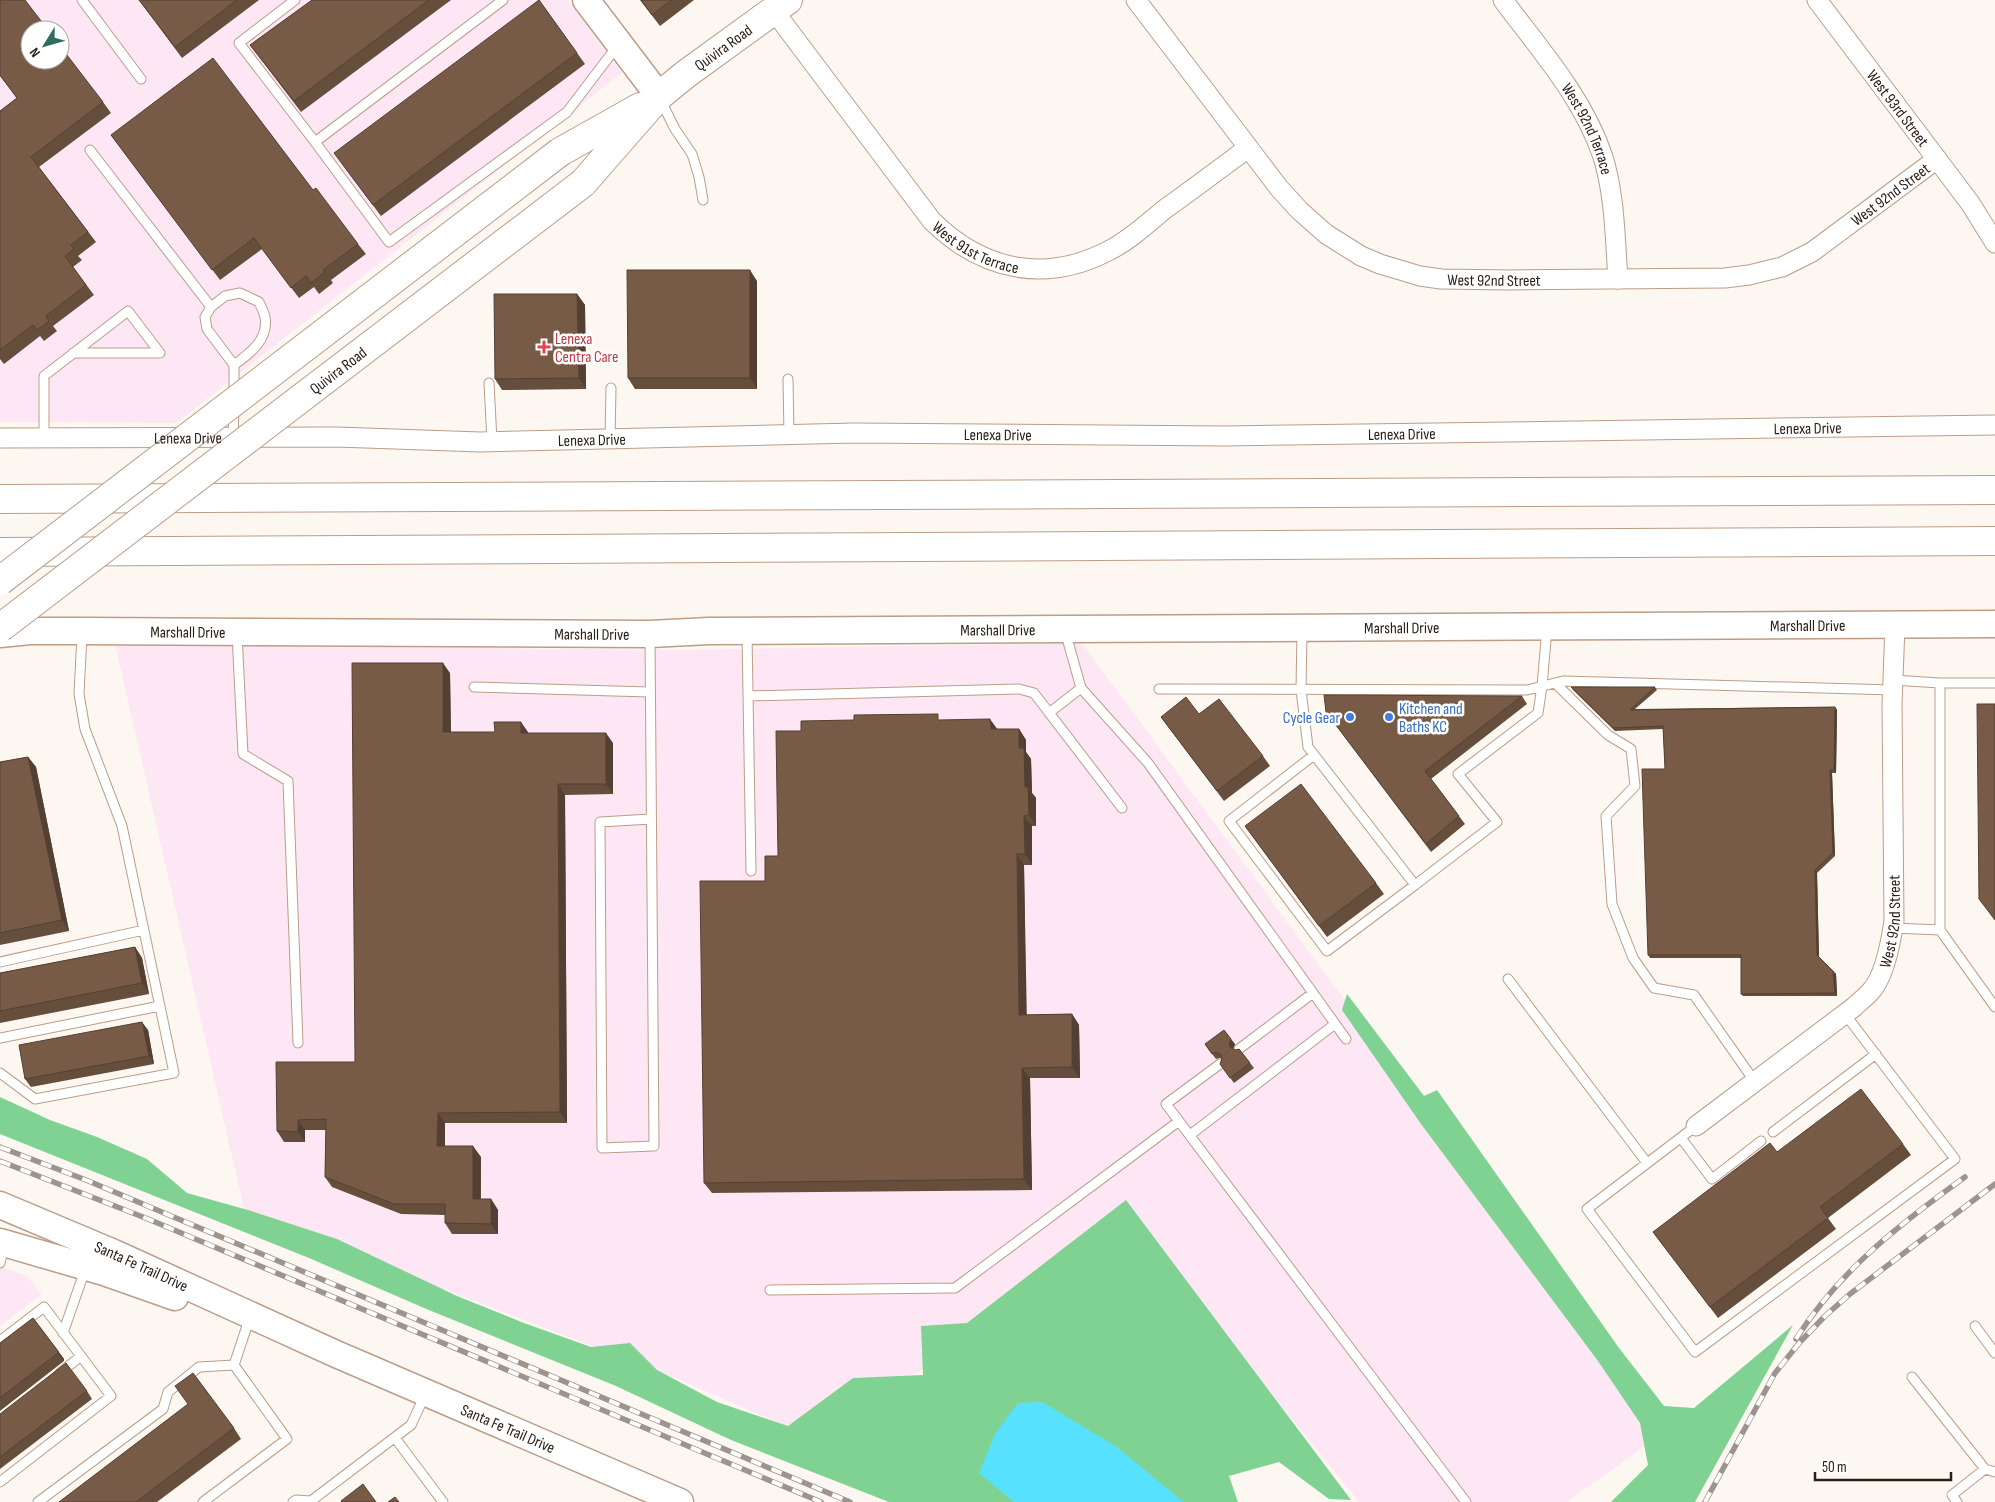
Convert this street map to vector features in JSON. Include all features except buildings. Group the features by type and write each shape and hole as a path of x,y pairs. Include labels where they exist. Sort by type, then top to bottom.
{"main road":[{"name":"Quivira Road","path":"0,581 560,152 659,96 781,5"},
{"name":"Quivira Road","path":"0,628 583,183 659,96"},
{"path":"0,499 1995,490"},
{"path":"0,552 1995,541"}],"street":[{"path":"586,0 659,96"},
{"name":"West 92nd Street","path":"1136,0 1248,148 1280,188 1312,222 1326,234 1361,256 1420,276 1440,279 1618,279 1725,278 1749,275 1782,267 1812,252 1937,159"},
{"name":"West 92nd Terrace","path":"1503,0 1572,91 1588,119 1603,158 1612,200 1618,279"},
{"name":"West 93rd Street","path":"1817,0 1970,203 1995,243"},
{"name":"West 91st Terrace","path":"781,5 932,221 950,238 970,252 992,261 1016,267 1049,269 1081,263 1112,250 1248,148"},
{"name":"Lenexa Drive","path":"0,438 337,436 492,441 864,433 1225,436 1995,425"},
{"name":"Marshall Drive","path":"0,634 30,631 82,631 650,634 747,631 1995,624"},
{"name":"West 92nd Street","path":"1696,1126 1845,1014 1872,990 1883,969 1892,928 1895,626"},
{"name":"Santa Fe Trail Drive","path":"0,1205 114,1253 426,1393 642,1495 680,1502"},
{"name":"Santa Fe Trail Drive","path":"2,1250 86,1267 336,1354"}],"lane":[{"path":"82,0 141,79"},
{"path":"295,0 239,43 389,242 567,112 619,44"},
{"path":"315,142 503,0"},
{"path":"659,96 674,129 692,154 703,200"},
{"path":"90,150 211,306"},
{"path":"233,436 234,365 207,330 205,317 211,306 225,296 240,293 259,302 265,318 263,334 256,349 234,365"},
{"path":"44,439 44,376 128,311 160,354 74,353"},
{"path":"788,379 790,435"},
{"path":"489,383 492,441"},
{"path":"610,439 611,388"},
{"path":"1314,756 1229,821 1327,951 1496,822 1458,774 1538,712 1547,627"},
{"path":"1302,628 1301,690 1308,747 1415,885"},
{"path":"1065,629 1081,688 1148,763 1346,1039"},
{"path":"0,1073 34,1099 174,1073 122,826 85,729 79,694 82,631"},
{"path":"747,631 751,870"},
{"path":"236,632 243,754 288,781 298,1043"},
{"path":"650,634 654,1146 602,1148 600,822 651,819"},
{"path":"1159,690 1527,690 1563,681 1893,685 1940,683 1995,684"},
{"path":"1555,683 1608,736 1631,749 1635,786 1606,816 1612,904 1633,958 1654,988 1694,995 1755,1082"},
{"path":"1940,683 1940,930 1995,1007"},
{"path":"474,688 650,692"},
{"path":"748,696 1019,688 1034,694 1122,808"},
{"path":"1049,713 1081,688"},
{"path":"1892,928 1940,930"},
{"path":"0,962 144,930"},
{"path":"1508,979 1647,1163"},
{"path":"1239,1049 1313,993"},
{"path":"0,1038 160,1006"},
{"path":"1696,1126 1587,1208 1695,1352 1955,1159 1845,1014"},
{"path":"1190,1135 1335,1024"},
{"path":"1773,1132 1876,1054"},
{"path":"1220,1064 1166,1104 1466,1502"},
{"path":"770,1290 956,1288 1179,1121"},
{"path":"1681,1138 1712,1179 1761,1141"},
{"path":"64,1333 86,1267"},
{"path":"0,1340 44,1307 111,1396 0,1482"},
{"path":"234,1365 248,1323"},
{"path":"1975,1326 1995,1353"},
{"path":"52,1379 82,1356"},
{"path":"38,1502 163,1409 168,1392 199,1367 234,1365"},
{"path":"203,1502 286,1439 234,1365"},
{"path":"1912,1377 1985,1469 1995,1472"},
{"path":"293,1502 296,1500 312,1501 411,1425 426,1393"},
{"path":"395,1438 443,1502"},
{"path":"1957,1502 1952,1495 1985,1469"}],"shaded area":[{"path":"0,0 567,0 622,73 176,423 0,422"},
{"path":"1082,643 1663,1433 1567,1502 1359,1502 1124,1211 919,1372 785,1426 680,1380 245,1213 115,644 678,650"},
{"path":"0,1266 27,1276 42,1294 0,1326"}],"green space":[{"path":"1347,994 1424,1096 1437,1090 1619,1348 1664,1406 1694,1408 1793,1325 1695,1502 1611,1502 1648,1465 1640,1423 1598,1361 1421,1124 1342,1010"},
{"path":"0,1097 50,1120 97,1137 147,1159 187,1193 248,1210 337,1239 457,1296 591,1347 630,1343 657,1370 717,1402 788,1426 853,1378 923,1375 921,1326 967,1323 1126,1200 1351,1500 1329,1499 1279,1462 1229,1476 1238,1502 889,1502 731,1440 616,1386 424,1308 309,1258 0,1134"}],"water":[{"path":"1042,1402 1114,1445 1184,1502 1014,1502 979,1473 995,1434 1018,1403"}],"railway":[{"path":"0,1147 86,1180 850,1502"},
{"path":"0,1161 148,1219 821,1502"},
{"path":"1796,1339 1813,1314 1851,1270 1918,1212 1965,1177"},
{"path":"1705,1502 1775,1373 1800,1342 1850,1294 1995,1184"}],"place":[{"name":"Lenexa Centra Care","path":"544,347"},
{"name":"Cycle Gear","path":"1350,717"},
{"name":"Kitchen and Baths KC","path":"1389,717"}]}
